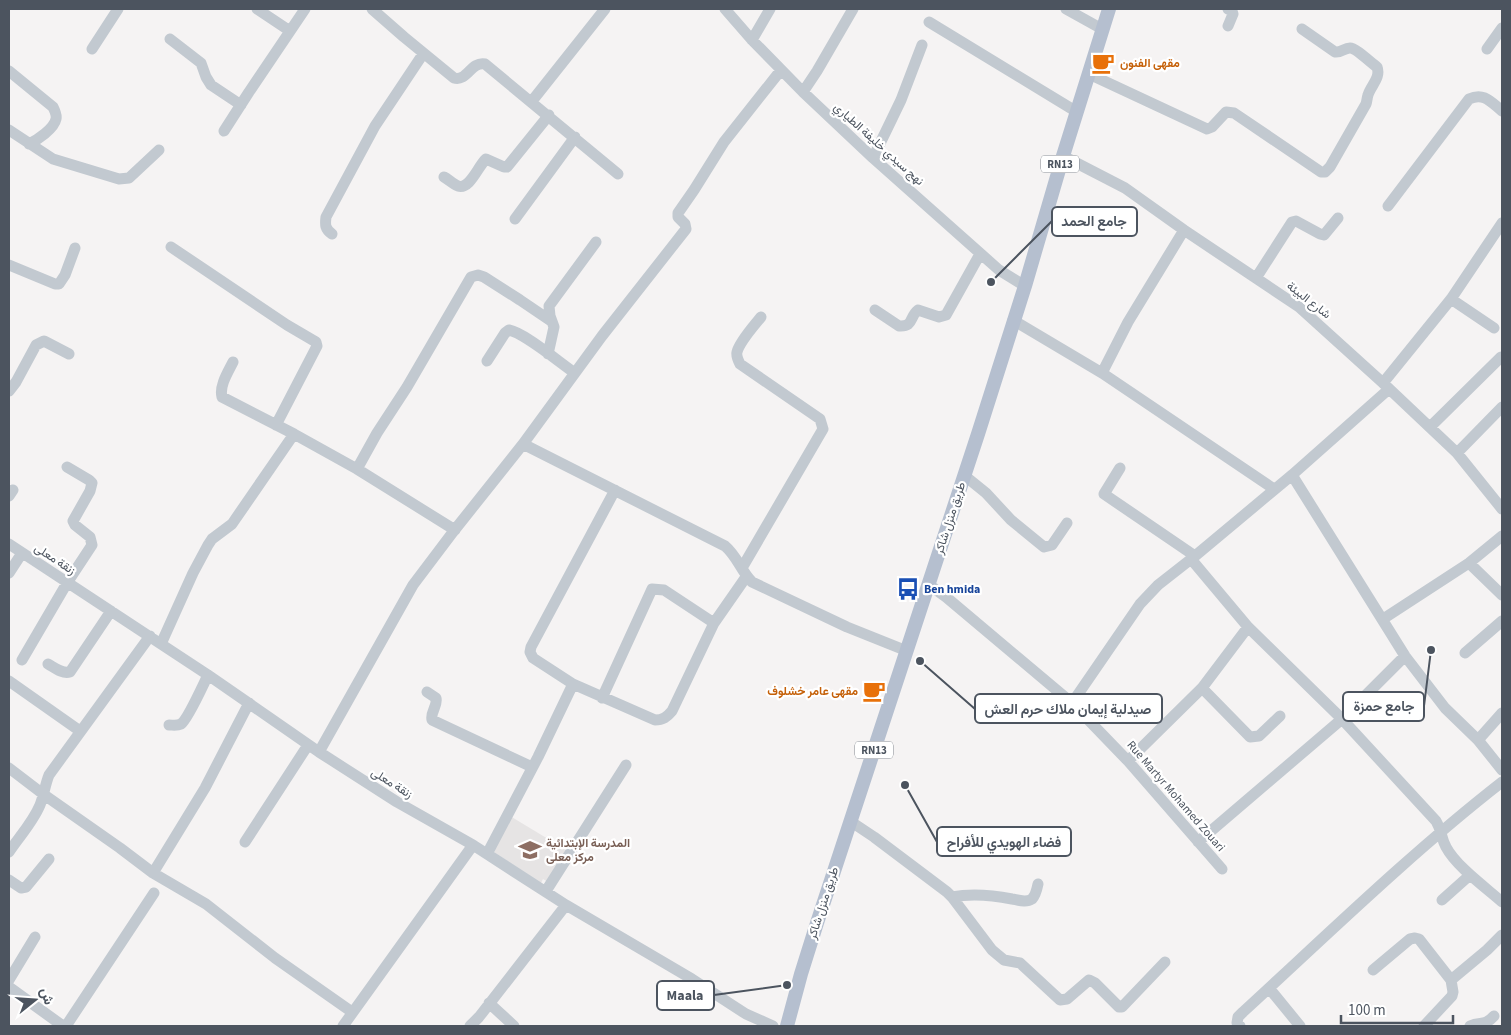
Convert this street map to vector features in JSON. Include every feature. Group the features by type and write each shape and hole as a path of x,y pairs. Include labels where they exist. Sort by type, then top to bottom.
{"main road":[{"name":"طريق منزل شاكر","path":"791,1024 800,974 1025,286 1108,9"}],"street":[{"path":"92,49 118,9"},
{"path":"257,9 290,31"},
{"path":"224,131 305,9"},
{"path":"372,9 423,54 457,79 462,78 474,66 480,63 485,64 618,174"},
{"path":"532,101 605,9"},
{"name":"نهج سيدي خليفة الطياري","path":"725,9 781,70 873,158 980,254 999,270 1025,286"},
{"path":"752,40 770,9"},
{"path":"803,92 853,9"},
{"path":"1066,9 1102,28"},
{"path":"1228,9 1233,14 1228,26"},
{"path":"929,22 1077,112"},
{"path":"1487,49 1502,28"},
{"path":"1089,74 1207,129 1212,127 1226,112 1234,113 1321,172 1325,172 1330,168 1366,104 1368,95 1378,76 1378,70 1377,67 1354,49 1347,48 1340,52 1334,52 1302,29"},
{"path":"170,39 201,63 211,86 240,105"},
{"path":"873,158 901,100 922,45"},
{"path":"332,234 325,226 326,217 375,126 423,54"},
{"path":"9,70 53,107 56,113 54,125 38,140 29,144"},
{"path":"319,752 413,585 523,444 602,336 686,229 685,224 678,217 678,213 724,142 781,70"},
{"path":"1388,206 1469,100 1481,96 1502,111"},
{"path":"444,177 459,186 463,186 468,184 486,159 504,168 507,167 548,115"},
{"path":"9,130 53,159 119,179 129,178 159,150"},
{"path":"515,219 575,137"},
{"name":"شارع البيئة","path":"1063,156 1125,188 1310,316 1457,453 1502,509"},
{"path":"1256,278 1292,222 1296,221 1320,234 1324,234 1338,218"},
{"path":"1072,703 1140,604 1158,585 1193,558 1292,474 1386,386 1451,299 1502,223"},
{"path":"1102,373 1128,322 1184,230"},
{"path":"548,354 554,330 548,310 549,306 596,242"},
{"path":"171,247 287,325 316,342 317,346 276,425"},
{"path":"9,266 59,284 65,275 75,248"},
{"path":"875,310 899,326 910,323 915,312 918,310 939,317 946,315 980,254"},
{"path":"357,469 471,277 478,275 484,277 551,321"},
{"path":"1451,299 1494,328"},
{"path":"615,490 530,652 533,658 573,684 655,720 660,720 672,711 714,623 744,573 823,429 820,419 740,364 737,359 740,346 761,317"},
{"path":"1013,320 1102,373 1274,489"},
{"path":"487,361 505,333 513,330 575,373"},
{"path":"9,390 16,382 36,345 44,341 69,354"},
{"path":"1430,427 1501,357"},
{"path":"232,362 220,393 222,397 357,469 455,530"},
{"path":"1457,453 1502,407"},
{"path":"161,644 193,572 208,544 232,524 294,434"},
{"path":"523,444 725,546 732,552 744,573 752,582 838,623 907,651"},
{"path":"22,660 67,583 92,545 90,537 75,525 74,521 92,486 89,480 67,467"},
{"path":"1120,468 1104,494 1193,558 1248,627 1342,719 1436,821 1442,831 1445,846 1470,875 1502,902"},
{"path":"1292,474 1405,656 1446,708 1478,740 1502,770"},
{"path":"964,476 986,493 1011,520 1044,547 1052,545 1067,523"},
{"path":"1383,619 1469,563 1502,536"},
{"name":"زنقة معلى","path":"9,544 150,636 319,752 397,802 473,845 566,905 692,979 746,1014 773,1026"},
{"path":"9,573 22,553"},
{"path":"1469,563 1502,595"},
{"name":"Rue Martyr Mohamed Zouari","path":"928,584 957,606 1072,703 1128,761 1222,869"},
{"path":"602,698 652,589 664,590 714,623"},
{"path":"48,664 60,671 70,672 111,611"},
{"path":"1465,654 1502,622"},
{"path":"1128,761 1202,688 1248,627"},
{"path":"9,852 35,816 49,775 150,636"},
{"path":"1198,842 1342,719 1405,656"},
{"path":"169,725 181,724 208,675"},
{"path":"9,681 80,731"},
{"path":"486,854 573,684"},
{"path":"1202,688 1250,737 1259,736 1280,716"},
{"path":"427,692 436,698 437,702 431,716 432,720 532,767"},
{"path":"153,873 204,788 249,703"},
{"path":"1478,740 1502,713"},
{"path":"244,842 308,744"},
{"path":"546,891 626,765"},
{"path":"9,768 153,873 206,904 275,958 352,1012"},
{"path":"1240,1026 1237,1023 1238,1017 1386,880 1502,782"},
{"path":"850,821 890,848 952,897 992,950 1004,960 1020,963 1060,1000 1067,998 1089,980 1095,983 1119,1007 1122,1007 1165,962"},
{"path":"343,1026 473,845"},
{"path":"9,880 21,888 26,887 49,859"},
{"path":"1442,900 1470,875"},
{"path":"952,897 964,895 996,896 1024,901 1030,900 1033,897 1038,884"},
{"path":"9,987 64,1026 154,893"},
{"path":"470,1026 566,905"},
{"path":"1451,980 1502,935"},
{"path":"9,980 35,937"},
{"path":"1373,970 1410,939 1419,939 1451,980 1453,992 1452,996 1424,1026"},
{"path":"1270,988 1300,1026"},
{"path":"489,1003 514,1026"},
{"path":"1470,1026 1487,1023 1494,1016"}],"shaded area":[{"name":"المدرسة الإبتدائية مركز معلى","path":"510,816 568,851 548,882 543,879 541,883 495,853 493,849"}],"place":[{"name":"مقهى الفنون","path":"1103,63"},
{"name":"جامع الحمد","path":"991,282"},
{"name":"Ben hmida","path":"908,589"},
{"name":"جامع حمزة","path":"1431,650"},
{"name":"صيدلية إيمان ملاك حرم العش","path":"920,661"},
{"name":"مقهى عامر خشلوف","path":"874,691"},
{"name":"فضاء الهويدي للأفراح","path":"905,785"},
{"name":"المدرسة الإبتدائية مركز معلى","path":"530,850"},
{"name":"Maala","path":"787,985"}]}
